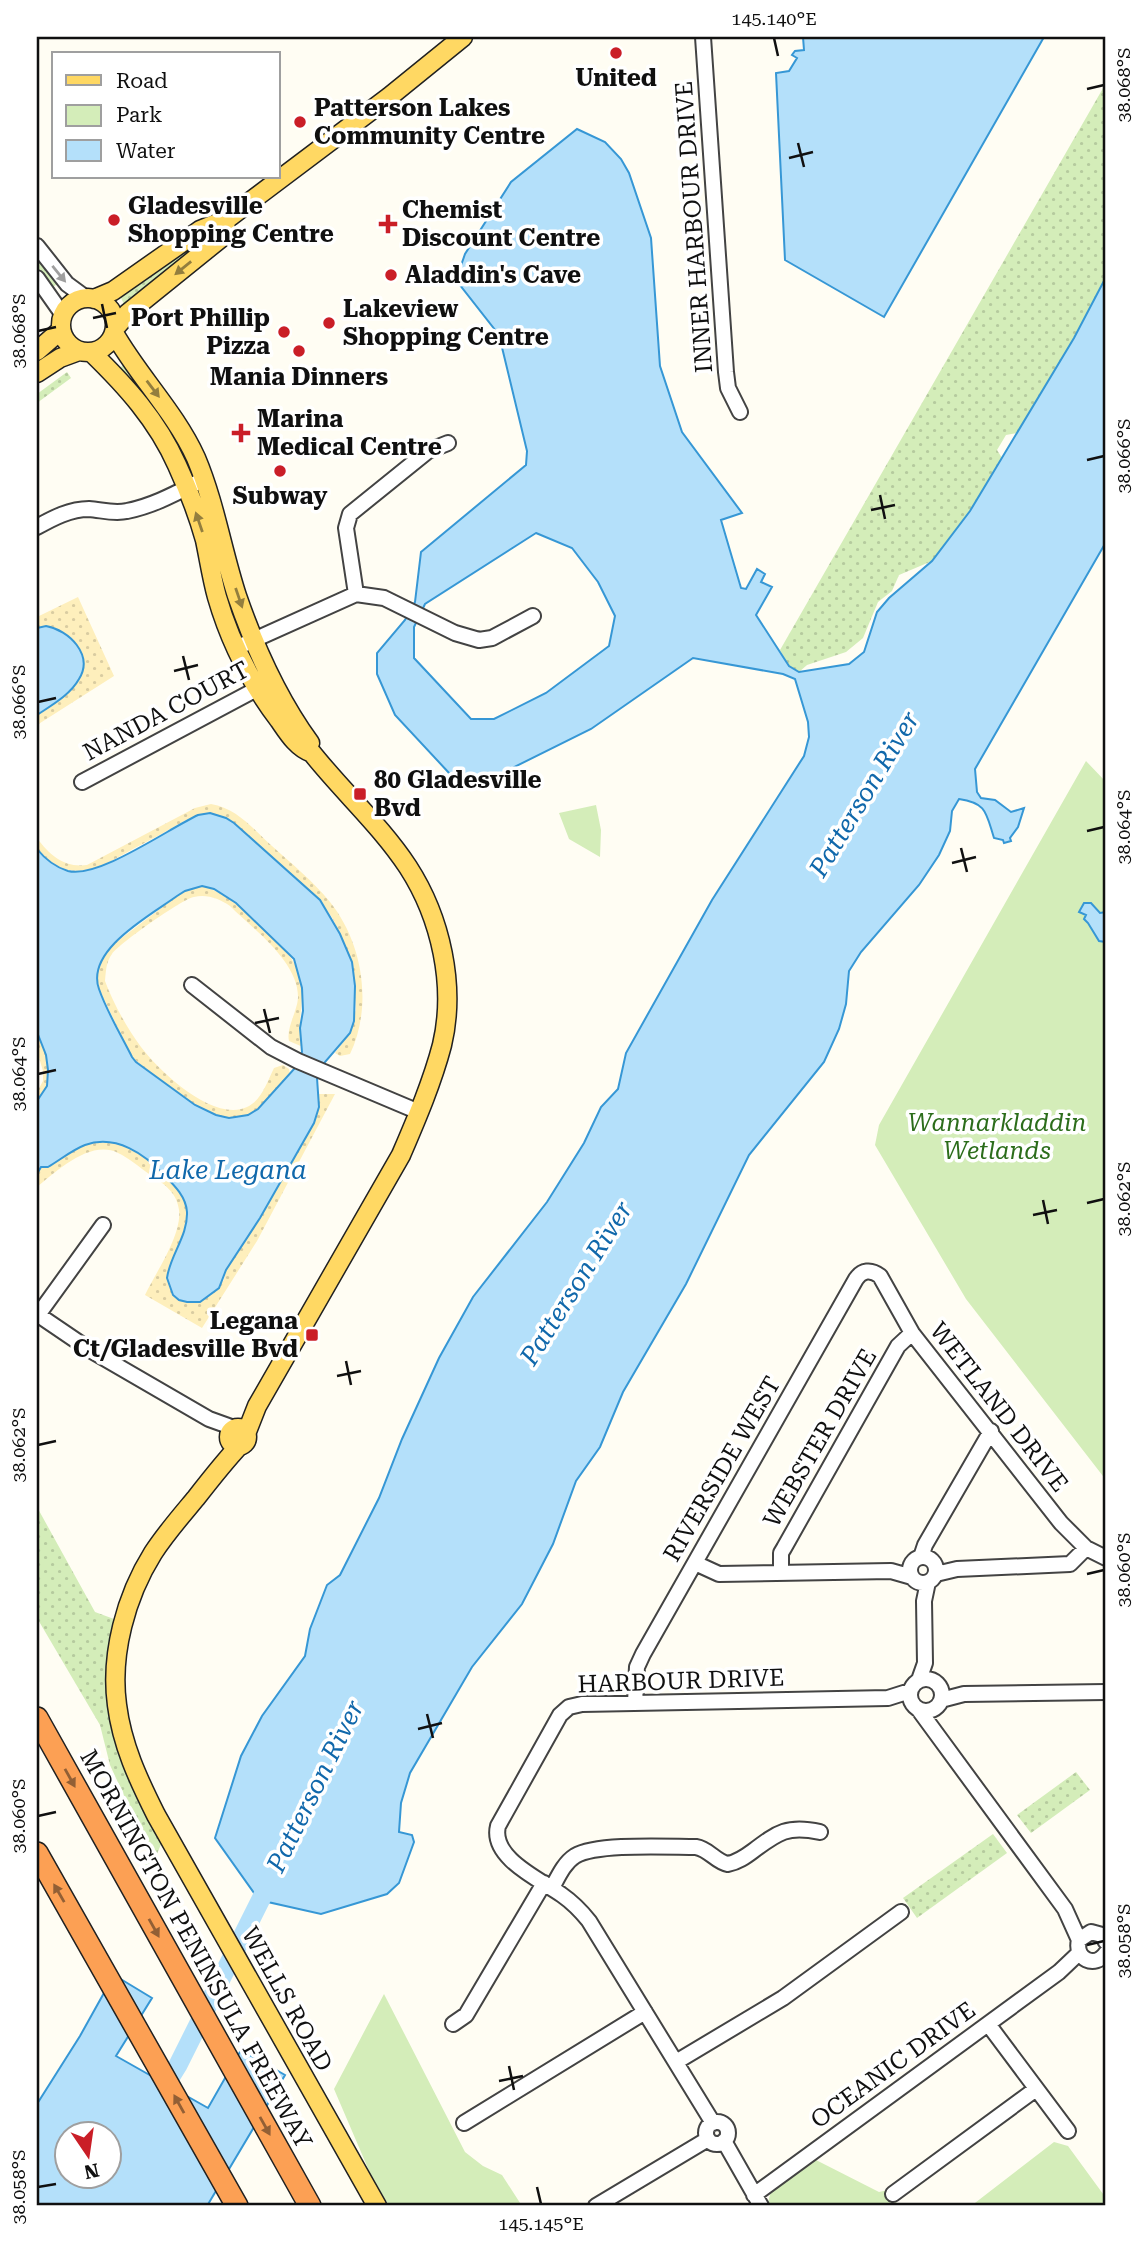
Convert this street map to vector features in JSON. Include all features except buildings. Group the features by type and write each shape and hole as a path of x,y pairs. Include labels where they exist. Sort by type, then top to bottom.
{"highway":[{"name":"MORNINGTON PENINSULA FREEWAY","path":"37,1718 310,2206"},
{"path":"37,1853 237,2206"}],"main road":[{"path":"37,351 62,322 72,303 113,291 200,230 227,219 389,97 463,37"},
{"path":"37,373 60,358 105,346 128,313 221,238 227,219"},
{"path":"90,298 108,306 113,313 115,331 129,359 174,419 196,458 217,516 237,596 254,639 264,685"},
{"path":"62,322 67,342 85,352 138,400 167,445 187,488 204,537 219,602 236,648 264,685 303,750 312,754 407,866 431,914 440,942 446,987 445,1022 442,1046 419,1112 401,1155 381,1191 257,1406 236,1435"},
{"name":"WELLS ROAD","path":"236,1435 220,1466 159,1544 144,1569 126,1611 117,1658 117,1704 129,1758 156,1815 377,2206"}],"street":[{"name":"INNER HARBOUR DRIVE","path":"703,37 726,372 728,388 740,412"},
{"path":"37,246 67,284 90,298"},
{"path":"37,278 62,322"},
{"path":"356,594 346,528 350,514 428,451 449,443"},
{"path":"37,527 76,511 132,510 204,480"},
{"path":"236,648 356,594 384,598 455,633 479,640 500,634 533,616"},
{"name":"NANDA COURT","path":"82,782 264,685"},
{"path":"192,985 271,1047 419,1112"},
{"path":"103,1224 37,1314 81,1344 236,1435"},
{"name":"WETLAND DRIVE","path":"871,1271 880,1276 912,1333 1061,1523 1086,1548 1106,1558"},
{"name":"RIVERSIDE WEST","path":"635,1702 640,1659 856,1279 860,1273 871,1271"},
{"name":"WEBSTER DRIVE","path":"781,1573 781,1553 898,1346 912,1333"},
{"path":"991,1431 933,1532 924,1570 926,1696 935,1731 1095,1946 1106,1972"},
{"path":"695,1563 719,1574 957,1569 1070,1564 1086,1548"},
{"name":"HARBOUR DRIVE","path":"713,2123 589,1922 578,1908 520,1868 507,1855 498,1840 498,1826 560,1715 577,1704 1106,1692"},
{"path":"453,2024 466,2015 548,1886 574,1857 602,1849 696,1847 705,1849 720,1861 729,1864 741,1860 784,1830 800,1828 820,1832"},
{"path":"676,2063 783,1998 901,1912"},
{"name":"OCEANIC DRIVE","path":"757,2200 1095,1946"},
{"path":"464,2123 645,2012"},
{"path":"988,2024 1068,2131"},
{"path":"893,2194 1036,2089"},
{"path":"713,2123 726,2127 728,2134 724,2141 718,2144 708,2139 707,2130 713,2123"},
{"path":"596,2206 708,2139"},
{"path":"724,2141 757,2200"}],"green space":[{"path":"1106,83 1106,277 1074,338 1017,433 1006,435 997,450 1002,458 970,511 932,561 899,575 892,591 878,602 863,638 846,652 807,665 799,672 789,666 780,650"},
{"path":"200,244 125,306 119,294"},
{"path":"37,255 60,282 53,287 37,267"},
{"path":"125,364 166,418 189,470 118,369"},
{"path":"67,372 71,378 37,403 37,394"},
{"name":"Wannarkladdin Wetlands","path":"1086,761 1106,782 1106,1480 966,1299 875,1145 879,1125"},
{"path":"596,805 601,830 600,857 569,839 559,813"},
{"path":"37,1507 95,1612 114,1619 107,1670 109,1719 113,1738 127,1774 162,1842 148,1875 145,1870 148,1848 110,1765 100,1725 37,1618"},
{"path":"1076,1772 1090,1790 1031,1833 1017,1815"},
{"path":"993,1834 1007,1853 917,1918 903,1898"},
{"path":"384,1994 465,2152 483,2166 502,2175 522,2206 389,2206 370,2173 334,2089"},
{"path":"1054,2142 1068,2146 1106,2198 1106,2206 971,2206"},
{"path":"814,2159 879,2192 888,2190 899,2206 767,2206 771,2191"}],"sand":[{"path":"78,597 114,676 37,725 37,715 67,693 81,676 74,640 48,627 37,628 37,617"},
{"path":"211,804 229,810 252,827 317,887 341,918 357,955 361,975 361,1016 350,1054 340,1056 335,1053 350,1033 356,1009 352,962 333,919 320,900 186,820 96,868 72,871 49,860 37,849 37,838 47,850 65,863 87,865 195,808"},
{"path":"202,886 229,899 244,910 273,937 295,964 301,983 300,1031 303,1047 289,1041 298,998 291,972 262,936 230,906 213,898 199,896 187,900 126,941 110,957 105,981 121,1015 141,1047 174,1081 204,1102 234,1110 247,1107 260,1095 274,1068 283,1065 289,1069 290,1074 258,1109 248,1115 229,1118 216,1115 163,1084 132,1057 99,989 97,975 101,959 111,946 177,896"},
{"path":"37,1032 49,1073 46,1087 37,1101 43,1071 37,1051"},
{"path":"318,1094 335,1094 257,1241 202,1328 145,1295 172,1242 179,1220 178,1204 164,1185 126,1157 107,1150 96,1150 74,1159 37,1187 37,1174 41,1167 48,1167 86,1145 108,1142 118,1144 147,1159 174,1185 186,1204 184,1233 168,1271 179,1300 200,1302 224,1280 226,1270 260,1218 319,1100"}],"water":[{"path":"803,37 1044,37 884,317 785,260 776,73 789,71 797,58 792,55 795,51 804,50"},
{"path":"577,129 605,142 621,159 629,173 651,238 660,366 682,432 742,513 721,520 741,588 746,589 757,569 765,574 761,582 772,587 756,615 789,666 799,672 849,664 864,652 877,612 889,598 932,561 970,511 1074,338 1106,277 1106,542 975,769 977,792 981,798 995,800 1011,812 1024,808 1011,841 1004,843 1003,840 994,838 984,811 975,803 959,799 952,811 950,831 939,855 919,885 861,952 849,971 846,1004 839,1029 824,1062 749,1155 686,1284 623,1392 600,1447 576,1481 553,1544 522,1604 472,1667 410,1773 401,1803 399,1832 412,1835 414,1842 399,1883 387,1894 321,1914 259,1900 215,1838 241,1756 262,1716 305,1656 310,1629 327,1585 340,1575 379,1498 402,1439 439,1358 473,1297 547,1202 584,1143 601,1107 618,1089 626,1053 712,900 804,756 809,737 808,722 795,679 783,674 693,658 591,729 482,783 450,774 395,715 377,674 377,653 405,620 415,602 421,552 526,465 527,451 499,335 456,280 465,254 511,182","holes":["536,533 572,548 598,582 615,616 609,646 546,693 494,719 471,719 414,658 414,627 425,604"]},
{"path":"37,628 55,628 77,645 83,661 83,670 71,690 37,715"},
{"name":"Lake Legana","path":"210,813 234,823 320,900 340,934 352,962 355,986 354,1021 350,1033 325,1062 317,1078 319,1107 314,1123 260,1218 226,1270 219,1288 200,1302 187,1302 173,1295 167,1278 185,1229 186,1207 176,1188 148,1160 119,1144 97,1142 80,1147 48,1167 41,1167 37,1174 37,1101 47,1086 48,1070 46,1055 37,1032 37,849 47,859 68,871 97,868 198,815","holes":["202,886 214,889 236,903 294,959 302,988 302,1052 295,1068 258,1109 248,1115 229,1118 195,1105 136,1062 106,1006 97,975 111,947 137,923 185,891"]},
{"path":"1084,903 1091,903 1100,913 1106,912 1106,942 1099,941 1084,919 1086,915 1079,912"},
{"path":"114,1975 152,1998 116,2056 208,2108 241,2050 285,2075 207,2206 37,2206 37,2104"}],"waterway":[{"name":"Patterson River","path":"160,2094 178,2065 271,1879"}],"place":[{"name":"United","path":"616,53"},
{"name":"Patterson Lakes Community Centre","path":"300,122"},
{"name":"Gladesville Shopping Centre","path":"114,220"},
{"name":"Chemist Discount Centre","path":"388,224"},
{"name":"Aladdin's Cave","path":"391,275"},
{"name":"Lakeview Shopping Centre","path":"329,323"},
{"name":"Port Phillip Pizza","path":"284,332"},
{"name":"Mania Dinners","path":"299,351"},
{"name":"Marina Medical Centre","path":"241,433"},
{"name":"Subway","path":"280,471"},
{"name":"80 Gladesville Bvd","path":"360,794"},
{"name":"Legana Ct/Gladesville Bvd","path":"312,1335"}]}
